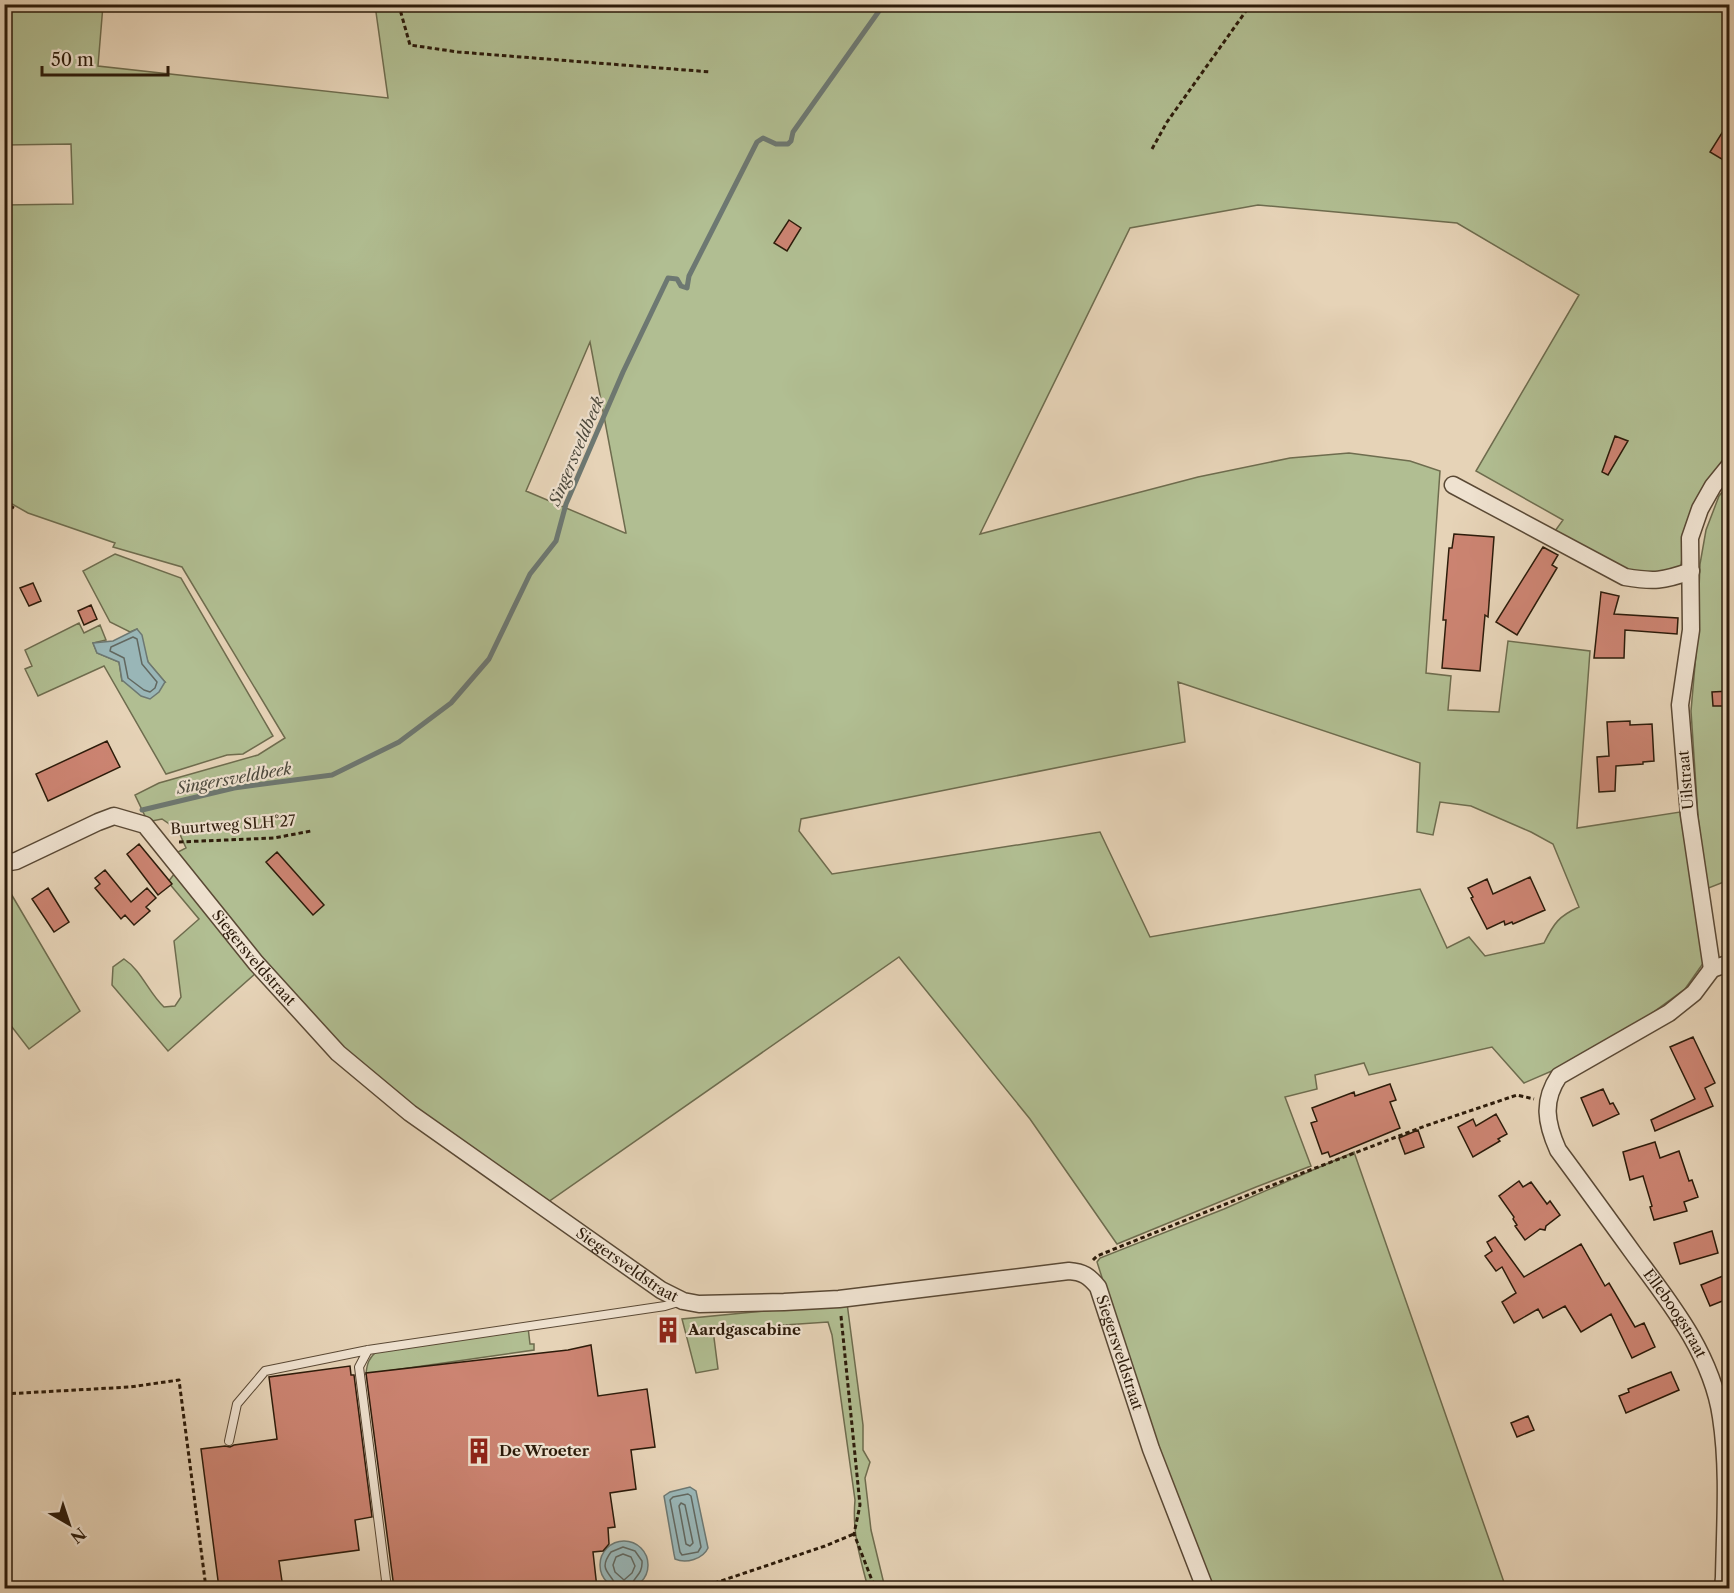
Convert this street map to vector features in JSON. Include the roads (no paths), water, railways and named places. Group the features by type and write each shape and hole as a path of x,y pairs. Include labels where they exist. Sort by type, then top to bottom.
{"street":[{"name":"Uilstraat","path":"1712,969 1689,815 1680,705 1691,630 1690,538 1700,509 1713,486 1730,465"},
{"path":"1453,485 1625,577 1650,581 1666,580 1691,571"},
{"name":"Siegersveldstraat","path":"4,863 16,861 114,816 145,825 156,842 256,963 338,1053 410,1113 661,1290 682,1301 699,1304 737,1304 839,1299 1069,1271 1082,1272 1090,1277 1098,1287 1150,1449 1205,1588"},
{"path":"1712,969 1730,963"},
{"name":"Elleboogstraat","path":"1712,969 1694,993 1669,1013 1559,1076 1551,1088 1547,1102 1549,1130 1558,1150 1680,1317 1701,1356 1714,1389 1721,1417 1726,1475 1723,1588"}],"lane":[{"path":"229,1441 237,1404 265,1371 368,1350 665,1306 682,1301"},
{"path":"368,1350 359,1367 387,1588"}],"water":[{"path":"137,629 142,635 148,662 165,682 159,692 150,699 141,696 122,680 119,662 97,653 93,643 113,641"},
{"path":"690,1487 696,1491 708,1548 698,1558 689,1561 675,1559 664,1496 670,1492"},
{"path":"619,1541 629,1541 644,1551 648,1565 647,1574 638,1585 629,1589 619,1589 604,1579 600,1570 600,1560 610,1545"}],"waterway":[{"name":"Singersveldbeek","path":"142,810 234,788 332,775 399,742 451,703 489,659 530,574 556,541 566,504 623,372 668,278 677,279 681,286 687,288 689,276 757,142 763,138 776,144 788,144 791,141 793,132 884,4"}],"place":[{"name":"Aardgascabine","path":"668,1330"},
{"name":"De Wroeter","path":"479,1451"}]}
